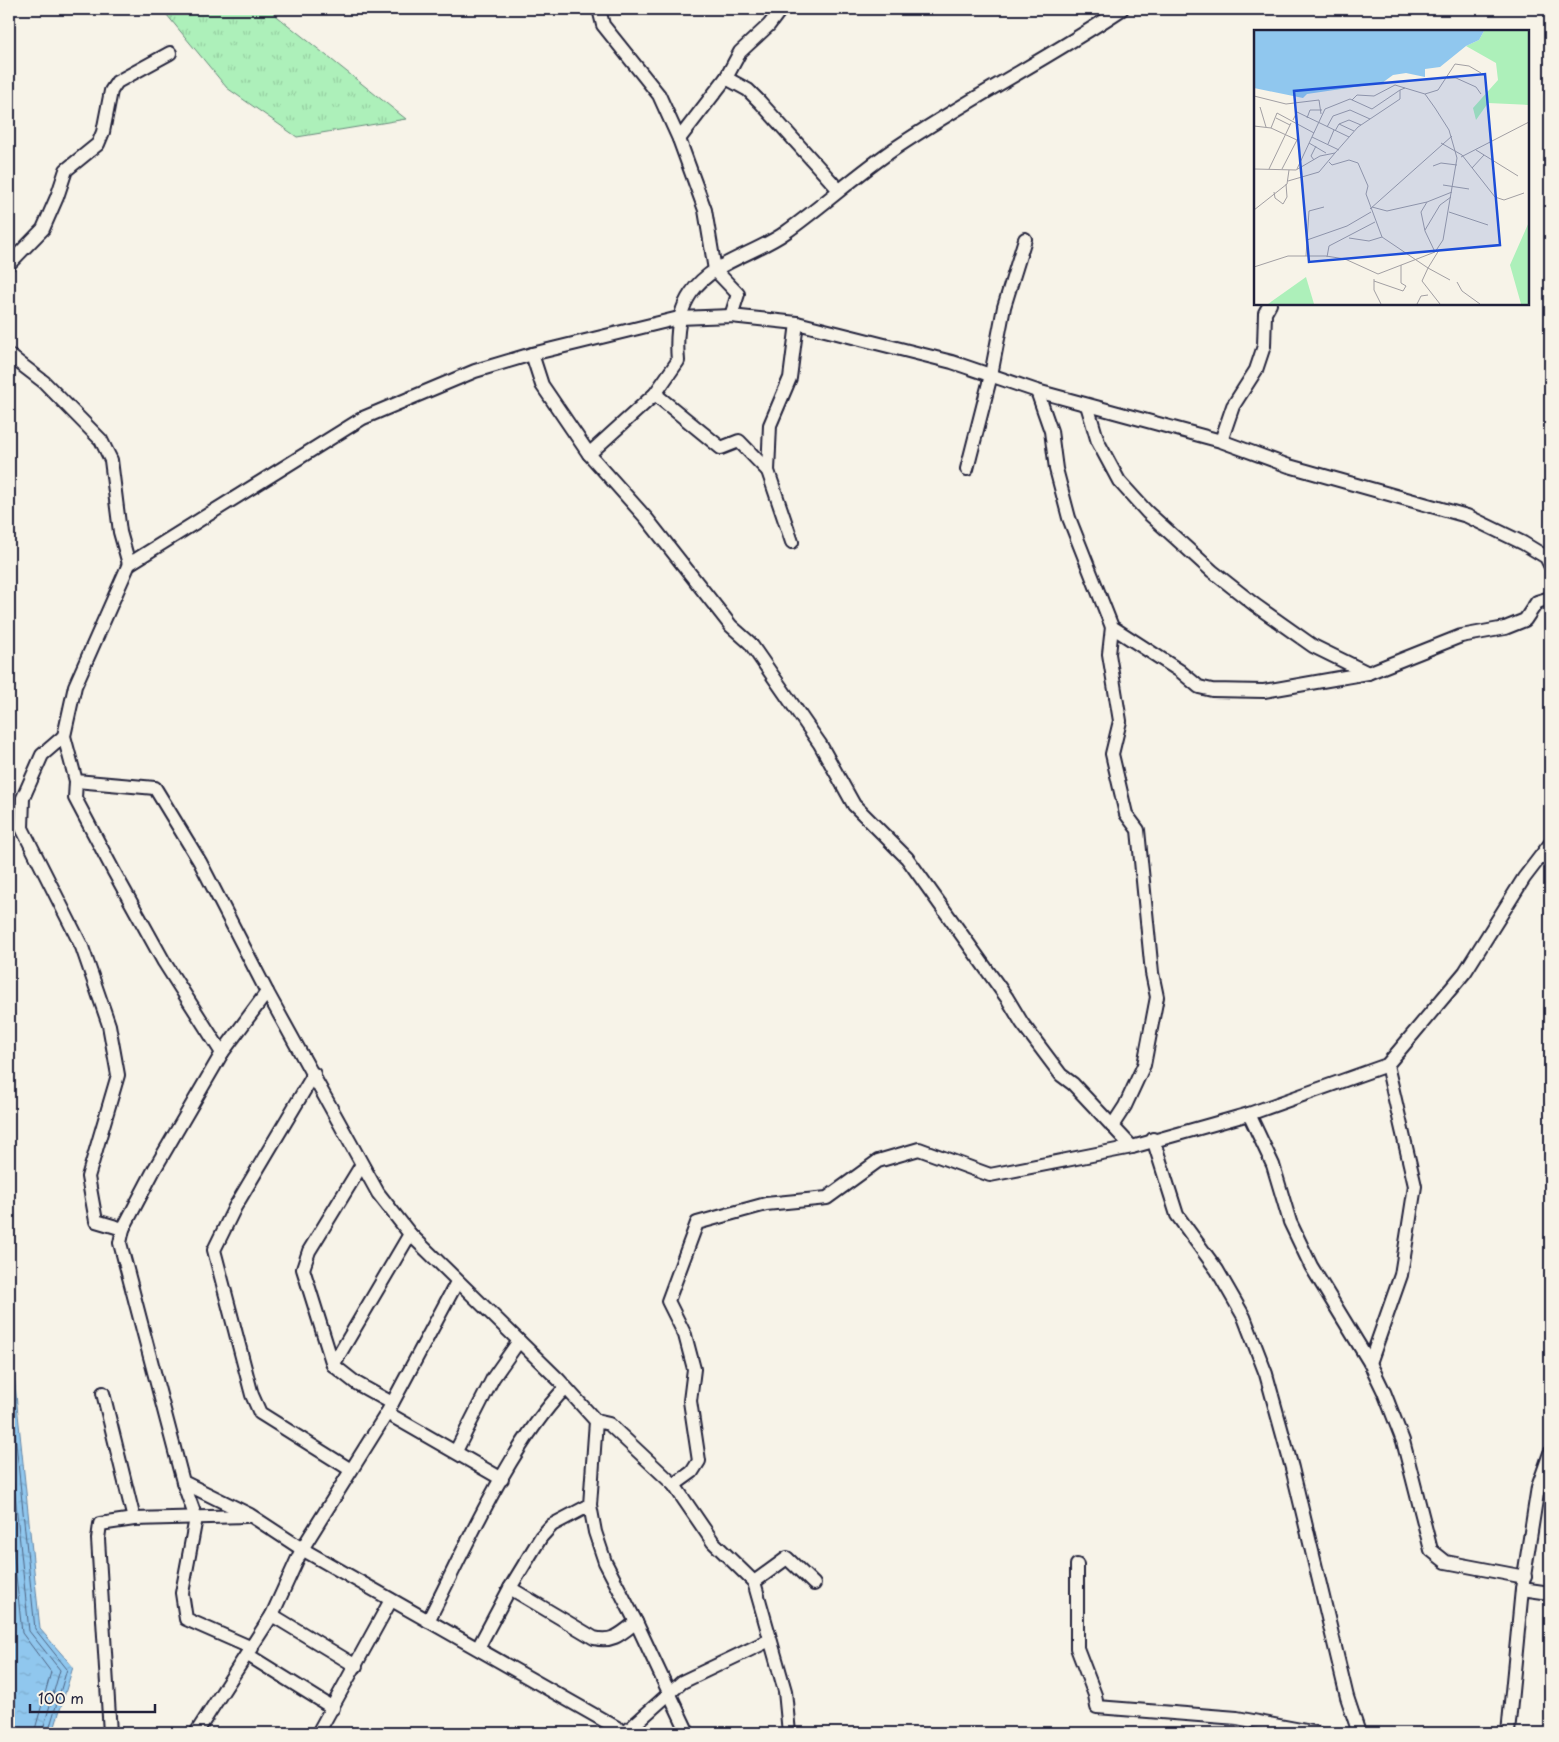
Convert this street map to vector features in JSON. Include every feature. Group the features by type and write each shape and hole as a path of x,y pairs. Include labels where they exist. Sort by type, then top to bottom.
{"street":[{"path":"598,9 604,25 659,95 679,140 705,210 715,270 738,294 731,316"},
{"path":"679,140 726,78 740,52 769,25 781,9"},
{"path":"589,454 655,394 678,361 676,339 679,318 691,292 715,270 785,233 897,147 1074,41 1122,9"},
{"path":"9,264 43,229 66,170 98,144 103,132 111,91 117,82 170,53"},
{"path":"726,78 748,90 839,190"},
{"path":"967,469 991,375 1004,307 1025,239"},
{"path":"1221,441 1233,406 1256,370 1264,346 1265,313 1269,305"},
{"path":"222,1053 164,962 76,798 76,781 64,736 75,686 129,564 363,418 475,371 532,354 679,318 731,316 797,323 952,362 1037,391 1221,441 1289,466 1467,516 1507,533 1549,561"},
{"path":"792,542 768,471 770,425 790,378 797,323"},
{"path":"532,354 542,385 589,454 647,519 730,626 750,643 820,744 854,805 906,858 1054,1066 1132,1147"},
{"path":"9,355 44,382 101,440 111,460 120,532 129,564"},
{"path":"1037,391 1051,431 1056,469 1070,518 1112,627 1109,654 1120,721 1112,754 1126,814 1138,830 1152,973 1157,997 1144,1065 1125,1106 1112,1126"},
{"path":"655,394 721,448 739,441 768,471"},
{"path":"1087,405 1098,442 1115,473 1147,512 1212,571 1255,605 1313,646 1368,673"},
{"path":"1112,627 1180,671 1199,687 1212,690 1264,691 1368,673 1461,636 1505,628 1525,620 1537,602 1550,598"},
{"path":"64,736 42,755 24,798 22,828 82,948 109,1025 118,1075 88,1177 96,1221 123,1230"},
{"path":"76,781 155,788 200,862 267,992 314,1074 361,1166 378,1193 410,1234 519,1341 596,1421 610,1424 674,1485 714,1542 754,1582 785,1691 788,1733"},
{"path":"674,1485 692,1472 699,1461 690,1401 694,1369 685,1335 668,1301 697,1223 766,1204 827,1198 878,1161 919,1148 990,1175 1132,1147 1153,1139 1249,1114 1387,1066 1465,972 1524,878 1550,844"},
{"path":"267,992 222,1053 123,1230 120,1243 184,1482 196,1518 182,1593 186,1620 250,1651 333,1708"},
{"path":"1370,1363 1401,1275 1415,1186 1387,1066"},
{"path":"314,1074 235,1207 214,1250 252,1395 260,1413 351,1470"},
{"path":"1249,1114 1273,1165 1290,1222 1311,1266 1370,1363 1403,1441 1432,1550 1446,1562 1524,1583 1550,1593"},
{"path":"1153,1139 1177,1215 1217,1270 1244,1318 1266,1374 1292,1468 1347,1697 1359,1733"},
{"path":"361,1166 309,1252 304,1269 333,1365 389,1408 502,1478"},
{"path":"333,1365 410,1234"},
{"path":"196,1733 272,1615 302,1549 389,1408 457,1282"},
{"path":"456,1451 493,1378 519,1341"},
{"path":"428,1621 502,1478 547,1407 565,1388"},
{"path":"103,1393 134,1519"},
{"path":"596,1421 590,1505 605,1562 670,1692 688,1733"},
{"path":"1508,1733 1524,1583 1538,1486 1550,1453"},
{"path":"184,1482 250,1516 302,1549 626,1733 682,1682 770,1640"},
{"path":"478,1648 510,1588 541,1537 552,1525 590,1505"},
{"path":"110,1733 98,1539 100,1524 134,1519 250,1516"},
{"path":"754,1582 787,1558 814,1584"},
{"path":"1077,1564 1078,1648 1095,1694 1097,1707 1237,1718 1317,1733"},
{"path":"510,1588 594,1638 610,1640 636,1622"},
{"path":"318,1733 391,1600"},
{"path":"272,1615 356,1666"}],"green space":[{"path":"162,9 268,9 406,119 297,137 227,88"}],"water":[{"path":"9,1326 40,1629 73,1667 53,1733 9,1733"}]}
